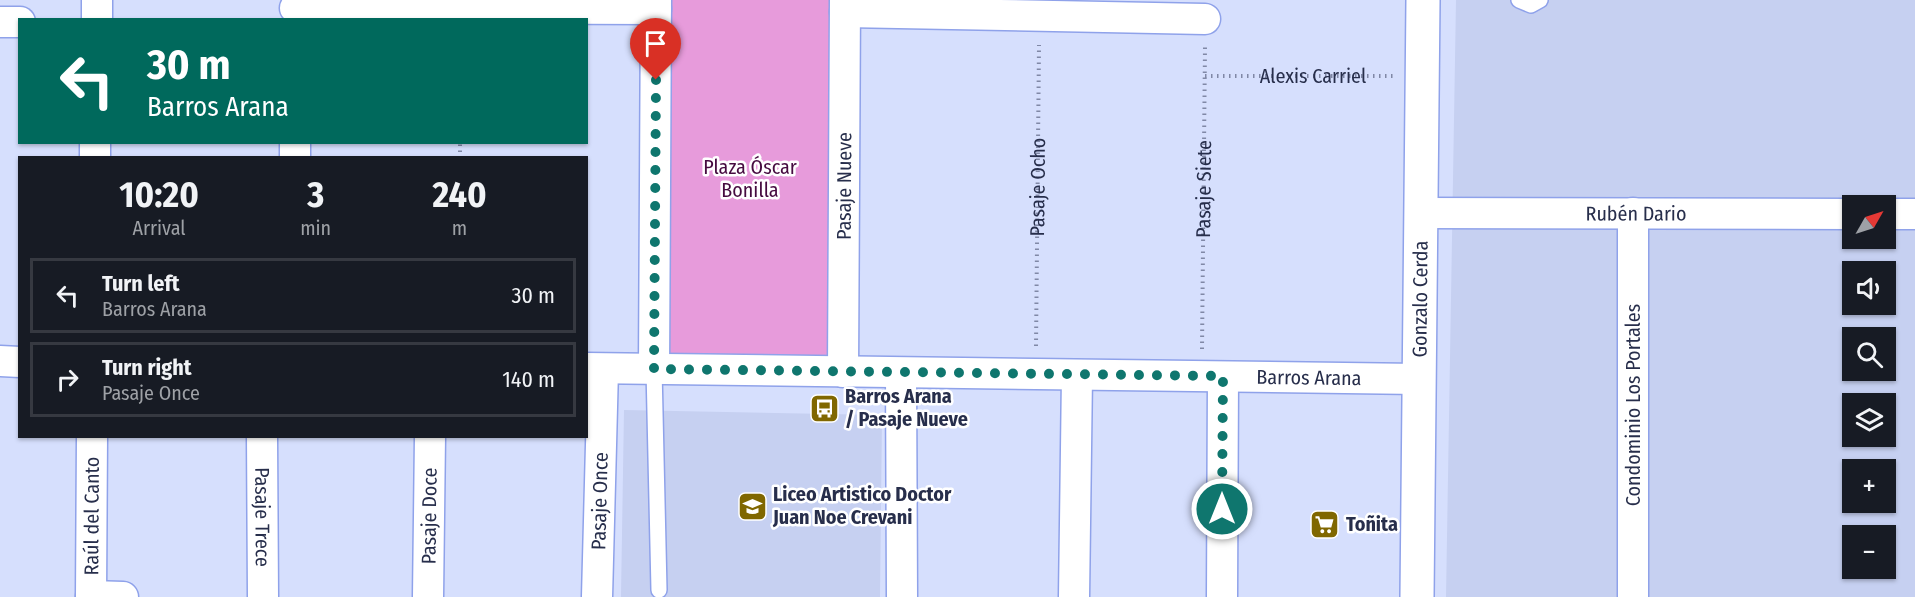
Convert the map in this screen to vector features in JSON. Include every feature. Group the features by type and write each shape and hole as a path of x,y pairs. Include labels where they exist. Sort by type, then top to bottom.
{"street":[{"path":"97,0 97,18"},
{"name":"Gonzalo Cerda","path":"1417,597 1423,0"},
{"path":"295,9 656,4 654,369"},
{"path":"845,6 1039,15 1205,18"},
{"name":"Pasaje Nueve","path":"843,372 845,6"},
{"path":"0,22 18,22"},
{"name":"Rubén Dario","path":"1420,213 1842,214"},
{"name":"Condominio Los Portales","path":"1633,213 1633,597"},
{"path":"1896,214 1915,214"},
{"path":"0,362 18,362"},
{"name":"Barros Arana","path":"595,369 1419,379"},
{"name":"Pasaje Once","path":"595,369 597,597"},
{"path":"901,372 902,597"},
{"path":"1074,597 1077,375"},
{"path":"1212,376 1222,597"},
{"name":"Raúl del Canto","path":"91,596 92,438"},
{"name":"Pasaje Trece","path":"262,438 263,597"},
{"name":"Pasaje Doce","path":"428,597 430,438"},
{"path":"91,596 123,597"}],"lane":[{"path":"1519,0 1531,4 1540,0"},
{"path":"654,369 659,590"}],"path":[{"name":"Pasaje Ocho","path":"1035,374 1039,15"},
{"name":"Pasaje Siete","path":"1205,18 1212,376"},
{"name":"Alexis Carriel","path":"1205,76 1422,76"}],"shaded area":[{"path":"1456,0 1915,0 1915,597 1446,597"},
{"name":"Liceo Artistico Doctor Juan Noe Crevani","path":"624,410 882,415 880,597 621,597"}],"green space":[{"name":"Plaza Óscar Bonilla","path":"671,0 832,0 830,360 668,357"}],"place":[{"name":"Barros Arana / Pasaje Nueve","path":"824,408"},
{"name":"Liceo Artistico Doctor Juan Noe Crevani","path":"752,506"},
{"name":"Toñita","path":"1325,524"}],"route":[{"path":"656,80 654,369 1223,376 1222,509"}]}
